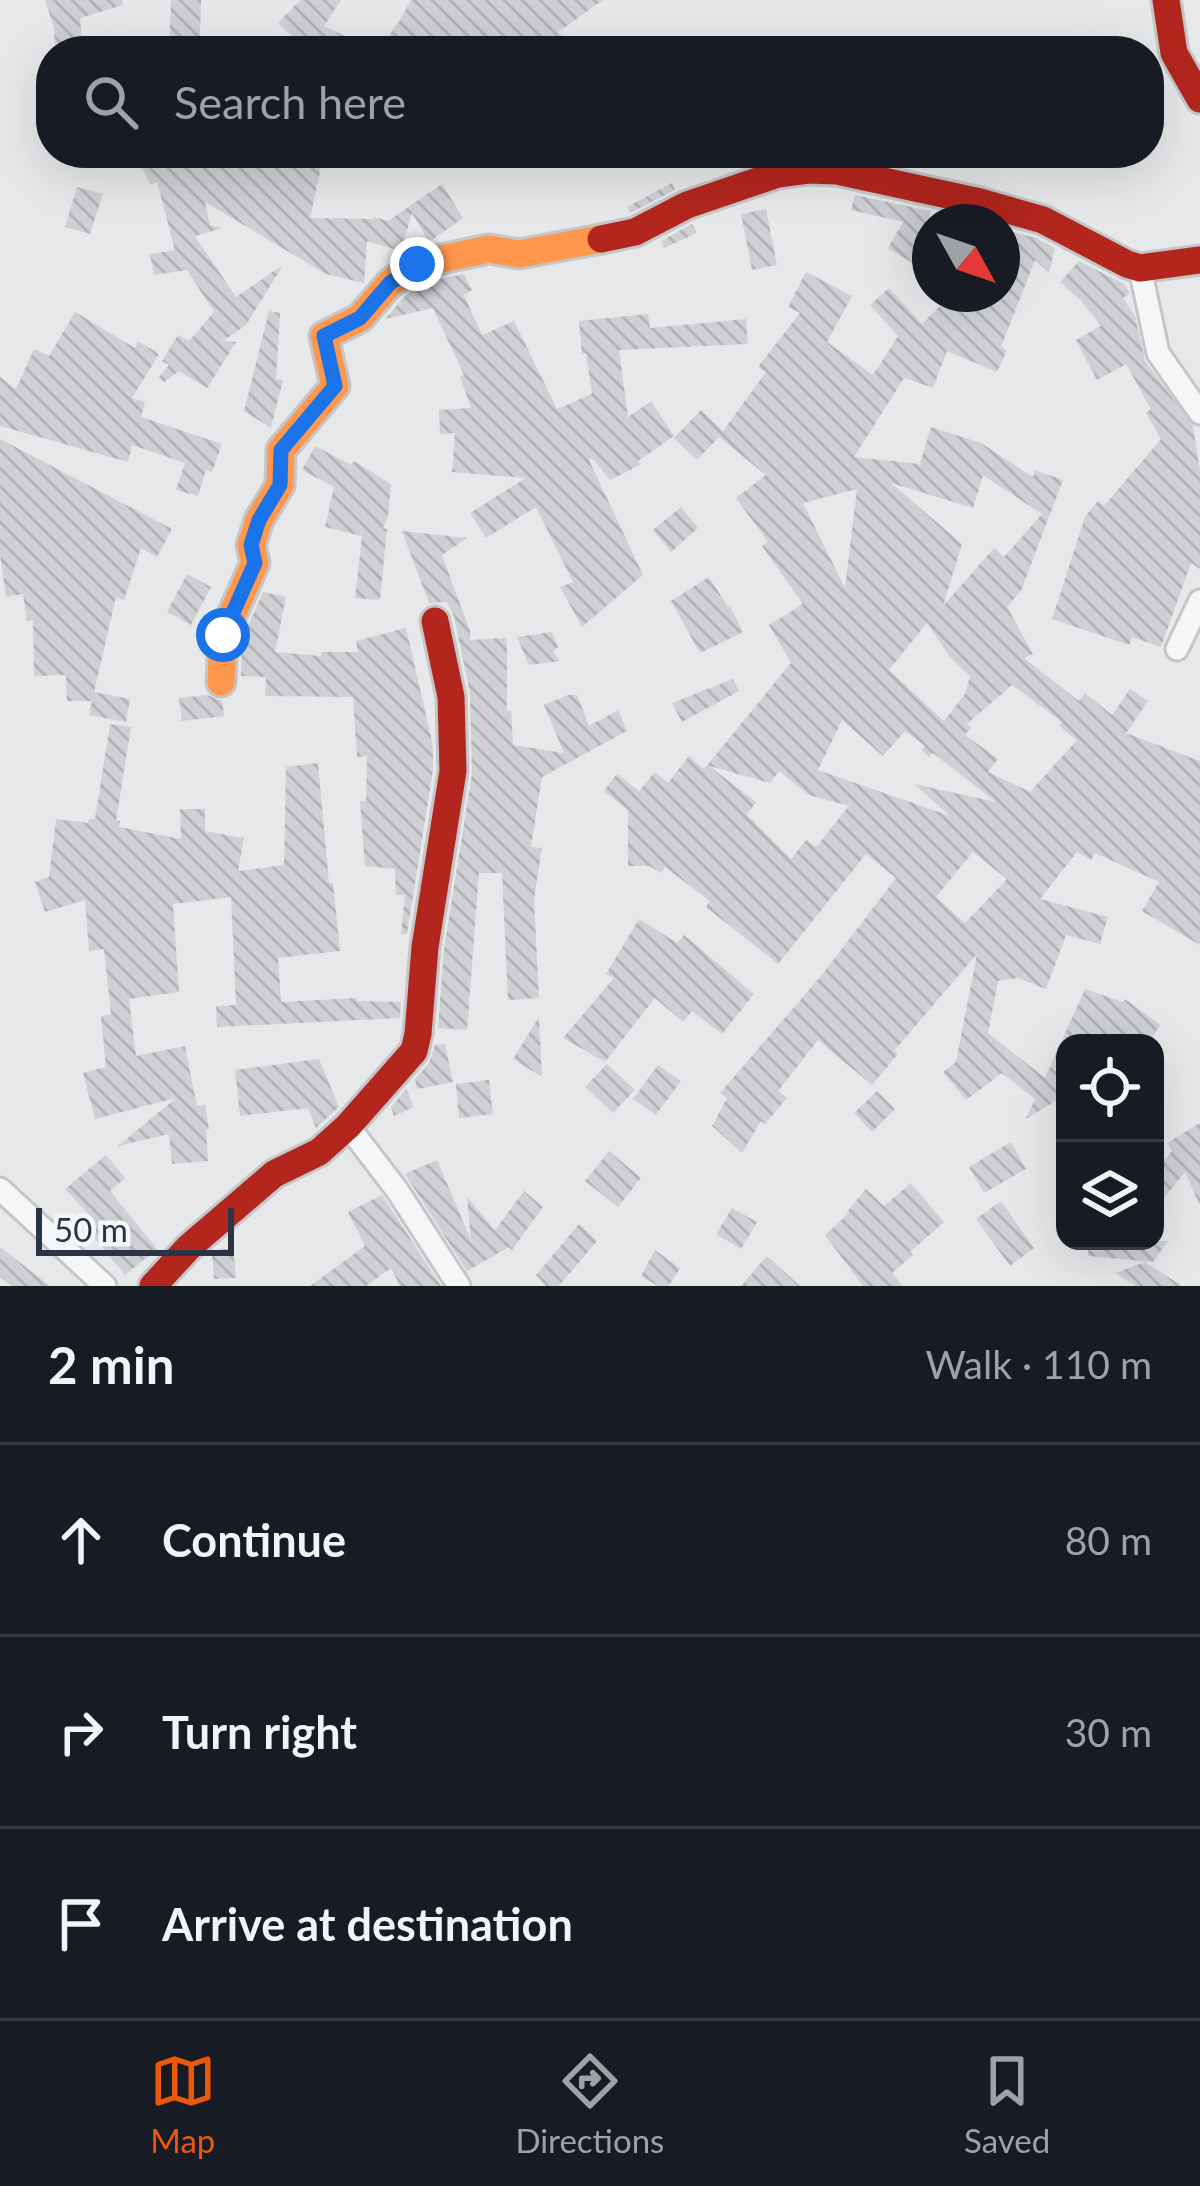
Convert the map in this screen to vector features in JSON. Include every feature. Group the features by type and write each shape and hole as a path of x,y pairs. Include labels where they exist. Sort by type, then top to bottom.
{"street":[{"path":"1166,0 1174,53 1200,99"},
{"path":"221,682 223,635 255,563 251,545 259,520 280,485 281,450 335,386 324,336 360,318 390,283 417,264 490,249 519,254 635,232 687,205 748,183 808,170 837,171 1022,214 1057,226 1140,268 1200,260"},
{"path":"1140,268 1158,353 1200,413"},
{"path":"1177,649 1200,601"},
{"path":"154,1286 189,1247 274,1174 319,1152 348,1126 414,1051 453,771 451,697 435,621"},
{"path":"348,1126 397,1190 459,1286"},
{"path":"0,1189 105,1286"}],"building":[{"path":"45,0 122,0 123,5 80,18 82,36 54,36"},
{"path":"171,0 201,0 200,36 170,36"},
{"path":"300,0 341,0 324,26 345,36 292,36 278,23"},
{"path":"411,0 603,0 558,32 562,36 389,36"},
{"path":"141,168 321,168 310,218 388,221 442,184 463,218 429,242 412,213 401,251 367,241 364,283 326,274 205,202 210,225 223,228 195,236 236,297 283,265 246,325 223,341 236,342 207,388 179,371 164,382 159,377 169,365 162,361 178,335 189,341 214,312 187,270 154,275 150,254 175,250 157,182 151,185"},
{"path":"672,183 675,190 630,213 627,207"},
{"path":"77,187 103,194 90,234 65,227"},
{"path":"855,195 912,207 912,263 888,248 903,222 851,210"},
{"path":"766,209 777,265 752,270 741,214"},
{"path":"692,224 697,233 664,248 661,241"},
{"path":"1020,234 1055,248 1049,273 1035,260 1020,298"},
{"path":"1079,261 1124,284 1130,293 1123,298 1135,316 1145,361 1193,426 1200,472 1200,569 1191,563 1161,647 1132,637 1129,645 1052,619 1085,517 1098,501 1104,506 1161,439 1146,413 1151,409 1126,364 1097,380 1076,340 1101,326 1060,282"},
{"path":"806,272 852,296 827,342 873,375 898,336 870,305 889,288 922,324 934,312 1015,312 997,372 947,351 933,388 904,378 854,457 920,464 931,427 981,443 1033,477 1035,470 1063,480 1021,591 1007,607 1033,654 1024,658 1079,701 1085,693 1112,715 1130,689 1148,701 1126,733 1200,761 1200,945 1142,911 1159,882 1095,853 1091,860 1077,852 1040,899 1108,917 1100,944 1066,935 1046,989 1018,978 998,981 988,1033 1045,1078 1056,1054 1056,1101 1026,1119 1035,1099 1002,1073 966,1100 943,1072 956,1062 977,954 894,1051 898,1054 872,1085 818,1040 778,1091 787,1098 765,1124 761,1121 742,1153 712,1126 727,1098 720,1093 821,976 896,878 866,854 778,964 706,907 710,901 665,867 661,873 649,866 628,866 628,810 604,791 617,774 639,791 655,772 668,783 689,756 704,769 791,663 769,625 803,604 762,546 768,542 736,498 766,475 719,437 697,460 674,438 701,410 723,431 766,372 758,367 800,313 788,307","holes":["983,475 1042,514 1004,557 994,548 943,606 962,544 891,483 973,508","857,489 845,588 803,503","927,623 970,676 965,694 944,721 889,670","1012,685 1062,722 1059,726 1077,740 1030,792 988,772 998,759 965,735 971,728 967,724","842,720 883,756 905,731 925,746 922,750 929,757 933,753 996,802 914,784 950,816 818,770","709,766 770,783 779,771 809,795 849,806 816,847 806,840 791,859 747,815 756,802","973,852 1007,879 965,923 936,897"]},
{"path":"464,274 472,290 464,295 482,335 514,321 557,409 592,394 579,321 648,314 650,328 746,319 748,344 619,350 628,417 651,401 674,436 638,461 640,465 610,480 589,460 643,575 582,627 560,587 573,582 536,507 486,538 470,513 526,478 452,472 455,433 440,434 439,410 471,408 460,376 464,375 433,308 385,319 413,290"},
{"path":"269,311 280,313 276,379 283,380 271,428 244,411"},
{"path":"75,312 135,348 138,341 159,354 132,398 145,402 141,417 222,444 212,472 206,470 198,496 176,490 185,463 132,445 128,462 0,426 0,377 16,389 34,349 49,356"},
{"path":"0,439 172,529 157,557 141,548 124,600 116,597 94,692 130,699 126,722 89,715 92,701 67,701 66,675 34,676 33,620 27,621 23,594 6,597 0,554"},
{"path":"315,446 351,465 354,461 391,484 383,528 387,529 380,600 355,598 362,536 325,527 334,487 302,470"},
{"path":"681,507 698,528 671,552 653,530"},
{"path":"402,531 467,538 442,555 470,640 507,638 507,711 511,711 513,745 564,753 544,705 568,695 577,695 589,726 618,710 627,731 542,777 531,847 542,848 534,899 539,998 508,1000 502,873 479,873 467,1030 438,1028 444,949 472,774 470,693 454,616 447,602 429,603"},
{"path":"187,574 211,587 191,625 167,612"},
{"path":"709,577 743,632 700,653 671,601"},
{"path":"263,592 286,597 275,652 321,656 321,652 358,652 356,641 406,628 433,746 407,934 401,934 405,895 396,895 395,869 365,866 360,801 366,801 367,756 357,757 353,697 265,696 266,677 241,676 242,640"},
{"path":"552,632 558,647 553,651 560,661 529,665 517,637"},
{"path":"733,679 739,691 682,722 672,703"},
{"path":"207,695 222,701 224,716 182,721 179,698"},
{"path":"110,724 131,727 116,821 119,827 181,839 180,809 205,809 205,831 244,838 238,871 284,865 286,767 318,763 340,951 278,958 281,1002 357,998 401,1002 400,1018 217,1027 216,1006 236,1005 231,897 173,904 179,992 129,999 136,1056 185,1046 197,1106 205,1105 208,1161 172,1164 169,1134 118,1146 176,1098 95,1119 83,1073 106,1067 101,1016 111,1014 104,949 89,951 85,900 45,912 35,882 49,877 56,819 88,823 95,819"},
{"path":"639,919 677,943 684,935 754,994 722,1034 692,1011 683,1022 655,998 605,1062 563,1038 614,978 606,974"},
{"path":"1085,989 1125,999 1161,1025 1154,1034 1065,1034"},
{"path":"539,1017 542,1077 513,1059"},
{"path":"445,1044 453,1082 417,1089 415,1079 429,1063 435,1045"},
{"path":"319,1059 339,1107 316,1128 308,1108 240,1116 235,1070"},
{"path":"607,1064 635,1090 613,1113 585,1087"},
{"path":"658,1065 681,1081 656,1115 633,1099"},
{"path":"489,1080 493,1114 459,1118 456,1084"},
{"path":"406,1089 414,1107 394,1116 391,1107"},
{"path":"877,1091 895,1109 872,1132 854,1113"},
{"path":"1200,1123 1200,1206 1185,1172 1164,1198 1164,1161 1172,1151 1167,1143"},
{"path":"1011,1142 1026,1169 984,1193 969,1167"},
{"path":"609,1151 641,1178 618,1207 585,1181"},
{"path":"106,1155 125,1178 110,1191 157,1249 125,1275 86,1228 95,1221 65,1189"},
{"path":"437,1160 471,1240 467,1197 495,1230 524,1191 543,1207 512,1250 509,1247 467,1271 405,1174"},
{"path":"911,1183 944,1222 892,1273 903,1286 863,1286 825,1235 866,1189 884,1206"},
{"path":"382,1195 441,1286 400,1286 391,1268 366,1286 310,1286 365,1246 348,1212"},
{"path":"1001,1201 1034,1248 1010,1266 976,1219"},
{"path":"732,1208 757,1222 741,1249 716,1234"},
{"path":"579,1224 597,1241 559,1286 546,1286 536,1275"},
{"path":"0,1247 50,1286 12,1286 0,1277"},
{"path":"233,1248 236,1278 214,1279 212,1253"},
{"path":"655,1250 680,1268 669,1286 658,1286 641,1276"},
{"path":"1088,1250 1162,1250 1153,1262 1088,1256"},
{"path":"767,1256 800,1286 741,1286"},
{"path":"1145,1262 1182,1286 1135,1286 1115,1273"}],"traffic: slow":[{"path":"221,682 223,635 255,563 251,545 259,520 280,485 281,450 335,386 324,336 360,318 390,283 417,264 489,249 519,254 601,239"}],"traffic: jam":[{"path":"1166,0 1174,53 1200,99"},
{"path":"601,239 635,232 687,205 778,174 837,171 1043,220 1140,268 1200,260"},
{"path":"153,1286 189,1247 274,1174 319,1152 348,1126 414,1051 453,771 451,697 435,621"}],"route":[{"path":"223,635 255,563 251,545 259,520 280,485 281,450 335,386 324,336 360,318 390,283 417,264"}]}
